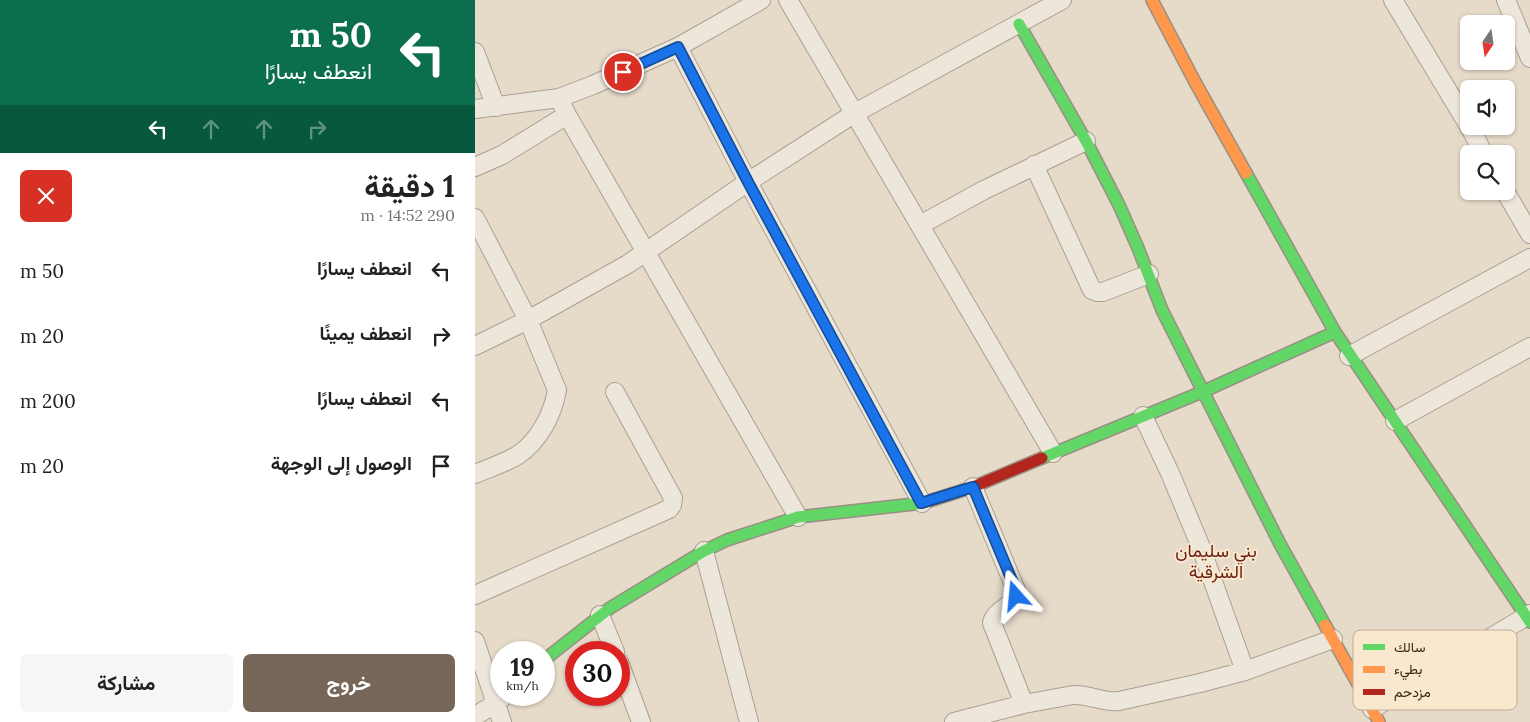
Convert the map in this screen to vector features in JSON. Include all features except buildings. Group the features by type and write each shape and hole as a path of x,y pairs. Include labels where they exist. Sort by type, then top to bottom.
{"street":[{"path":"475,110 559,98 593,86 678,47 761,0"},
{"path":"788,0 1053,453"},
{"path":"475,346 528,320 612,274 748,182 855,114 1062,0"},
{"path":"1152,0 1195,82 1349,356 1529,617 1509,630"},
{"path":"1393,0 1460,111"},
{"path":"1506,0 1530,58"},
{"path":"1019,24 1119,204 1163,310 1202,392 1280,544 1353,675"},
{"path":"678,47 748,182 921,503"},
{"path":"475,52 496,108"},
{"path":"559,98 645,253 798,518"},
{"path":"475,167 502,155 567,115"},
{"path":"921,225 984,190 1085,140"},
{"path":"1034,165 1092,290 1103,292 1149,274"},
{"path":"1510,200 1530,234"},
{"path":"475,218 528,320 557,390 555,402 548,420 533,443 517,455 475,474"},
{"path":"1349,356 1530,258"},
{"path":"555,651 600,615 704,551 727,540 798,518 921,503 973,487 1202,392 1335,332"},
{"path":"1395,422 1530,347"},
{"path":"475,595 669,509 672,505 673,498 615,392"},
{"path":"1143,416 1197,537 1245,671"},
{"path":"973,487 1016,590 1014,600 995,614 992,623 1024,704"},
{"path":"704,551 749,722"},
{"path":"600,615 611,641"},
{"path":"954,722 1024,704 1079,694 1109,702 1119,702 1245,671 1333,639"},
{"path":"475,641 490,676"},
{"path":"630,692 641,722"},
{"path":"475,716 491,706"},
{"path":"501,706 502,722"}],"traffic: fast":[{"path":"1019,24 1086,141 1119,205 1162,310 1280,544 1325,625"},
{"path":"1246,173 1335,332 1530,622"},
{"path":"1042,458 1202,392 1335,332"},
{"path":"555,651 610,608 704,551 727,540 798,517 923,503"}],"traffic: slow":[{"path":"1152,0 1246,173"},
{"path":"1325,625 1353,675"},
{"path":"1372,710 1379,722"}],"traffic: jam":[{"path":"923,503 973,487 1042,458"}],"district":[{"name":"بني سليمان الشرقية","path":"1216,560"}],"route":[{"path":"623,72 678,47 748,182 921,503 973,487 1016,590 1016,596"}]}
